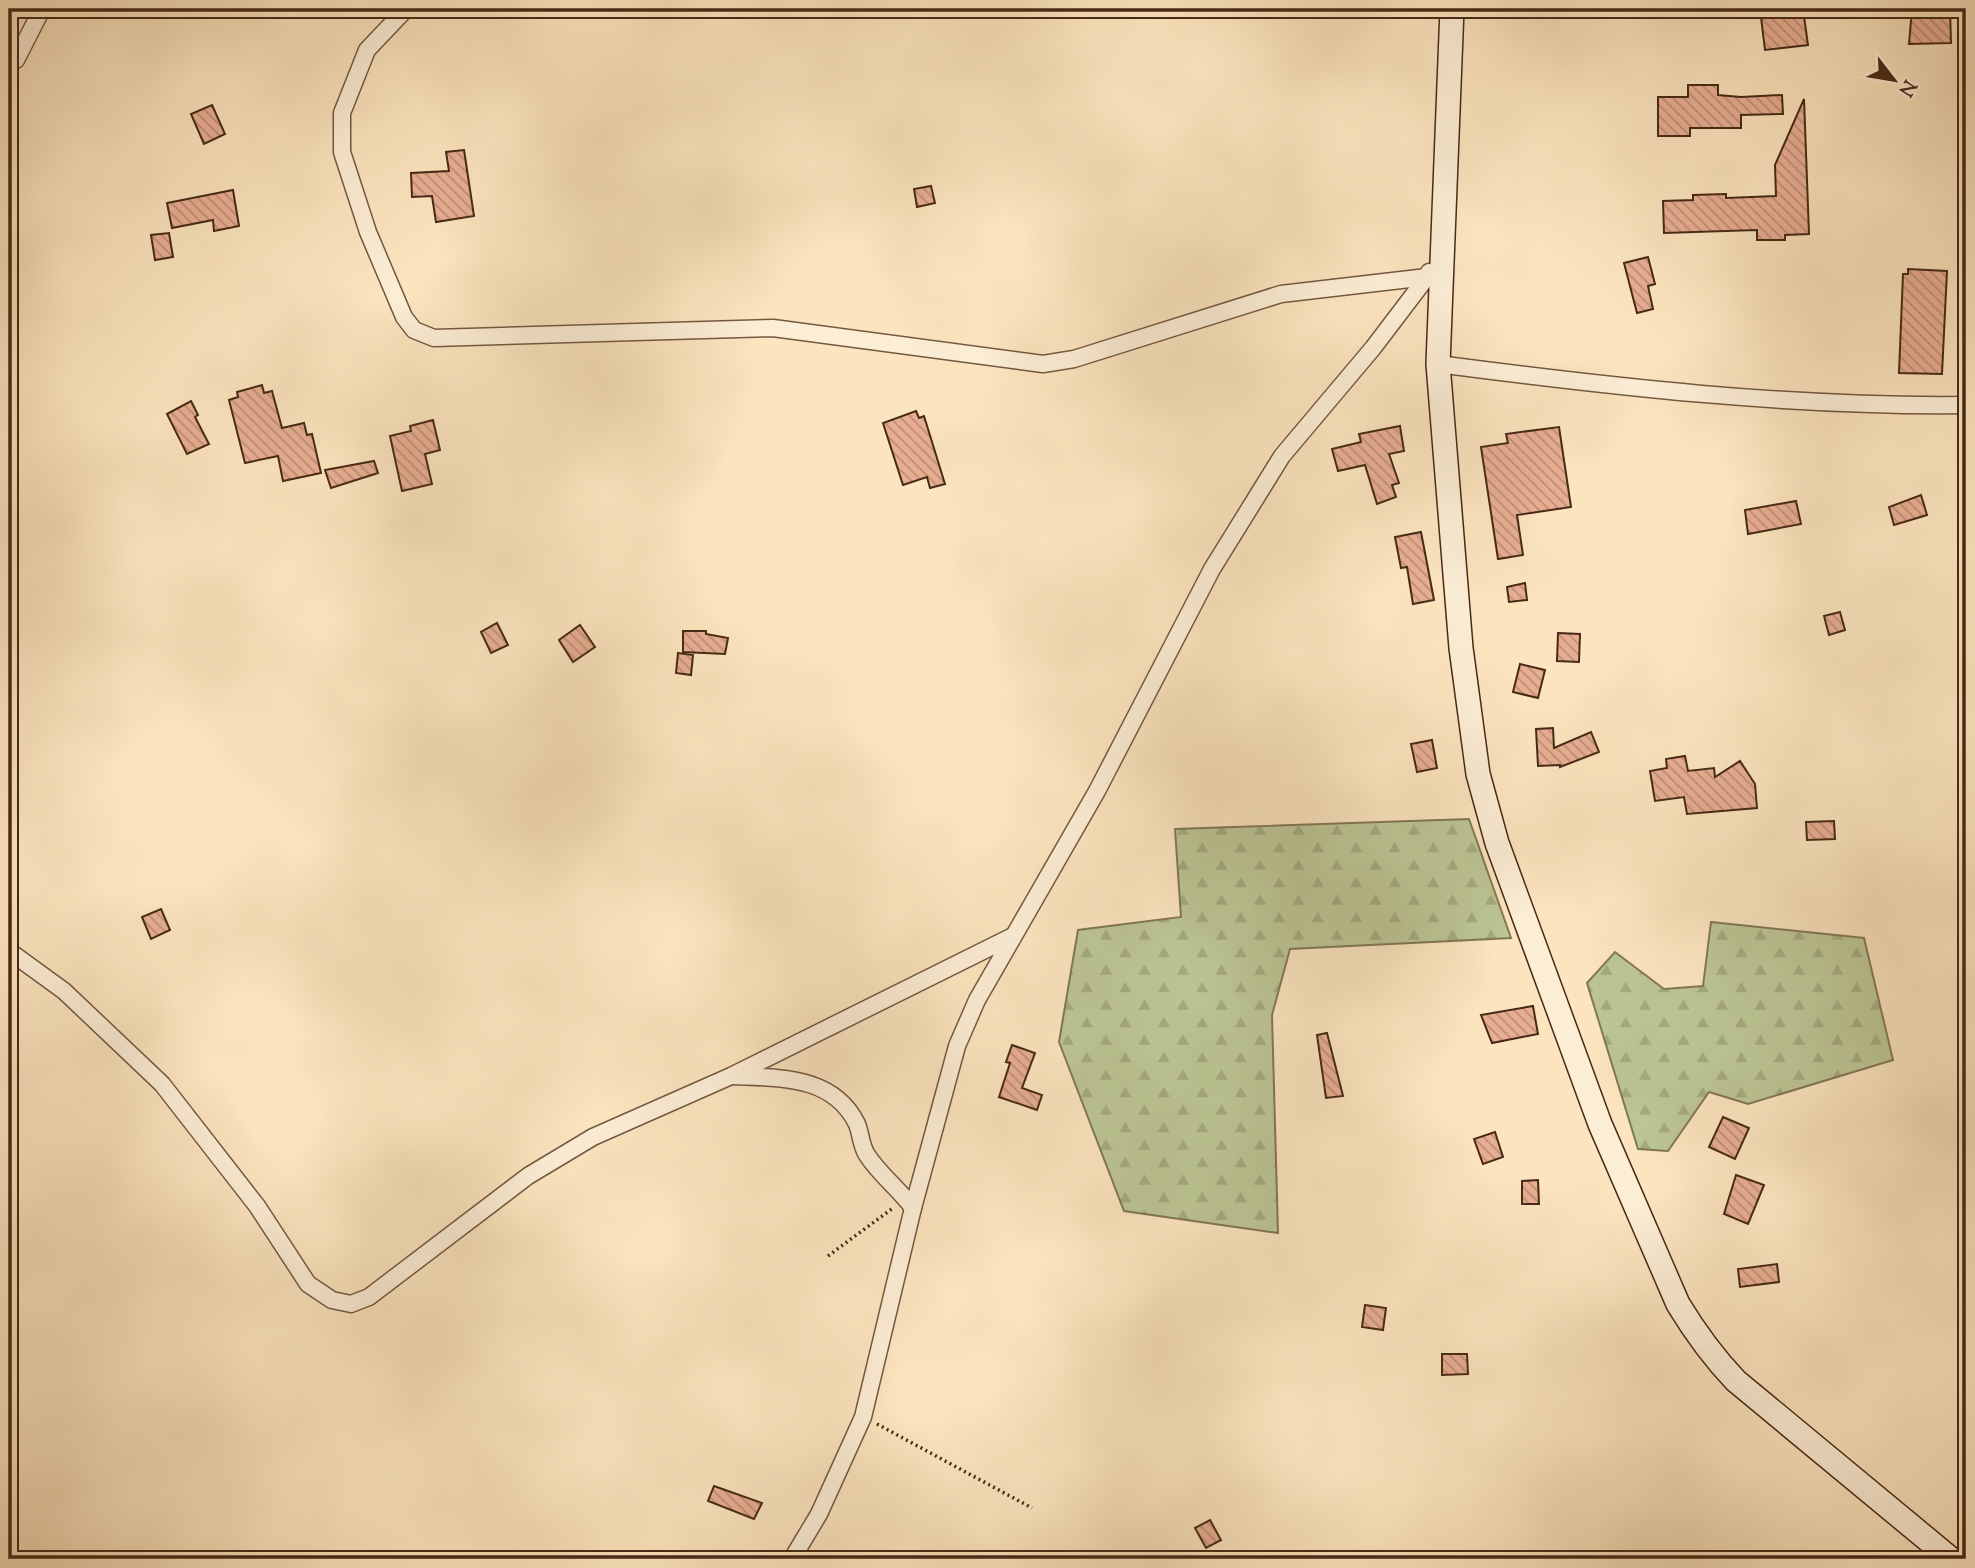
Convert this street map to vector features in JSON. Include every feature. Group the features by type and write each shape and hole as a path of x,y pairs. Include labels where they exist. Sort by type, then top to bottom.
{"street":[{"path":"16,60 42,9"},
{"path":"406,9 367,50 342,113 342,152 368,232 404,317 414,330 434,338 773,328 1043,364 1074,359 1281,294 1427,277"},
{"path":"1452,9 1440,250 1438,363 1461,648 1478,774 1497,844 1600,1124 1678,1304 1714,1358 1736,1381 1951,1559"},
{"path":"792,1559 824,1504 863,1416 909,1204 965,1024 1011,937 1097,791 1212,569 1282,456 1373,348 1427,277 1440,250"},
{"path":"1438,363 1577,382 1849,405 1966,405"},
{"path":"9,951 64,991 162,1084 257,1206 309,1284 332,1300 351,1304 369,1297 539,1169 593,1137 731,1076 1011,937"},
{"path":"731,1076 800,1079 828,1093 849,1113 857,1124 866,1153 909,1204"}],"path":[{"path":"828,1256 909,1204"},
{"path":"863,1416 1032,1508"}],"green space":[{"path":"1469,819 1511,938 1290,949 1272,1015 1278,1233 1124,1211 1059,1042 1078,930 1181,917 1175,829"},
{"path":"1711,922 1864,938 1893,1060 1748,1104 1709,1092 1668,1151 1638,1149 1587,983 1615,952 1664,989 1703,986"}],"building":[{"path":"1760,9 1803,9 1808,45 1765,50"},
{"path":"1912,9 1950,9 1951,43 1909,44"},
{"path":"1688,85 1718,85 1718,95 1782,95 1783,114 1741,115 1741,128 1690,128 1690,136 1658,136 1658,97 1688,97"},
{"path":"1804,99 1809,234 1785,235 1785,240 1757,240 1757,230 1664,233 1663,201 1693,200 1693,195 1726,194 1726,198 1776,196 1775,165"},
{"path":"212,105 225,134 204,144 191,114"},
{"path":"464,150 474,216 436,222 432,196 412,197 411,173 449,171 446,152"},
{"path":"931,186 935,203 917,207 914,189"},
{"path":"233,190 239,226 214,231 213,220 172,228 167,203"},
{"path":"169,233 173,257 155,260 151,235"},
{"path":"1648,257 1655,284 1648,286 1653,309 1637,313 1624,263"},
{"path":"1908,269 1947,271 1942,374 1899,373 1903,274 1908,274"},
{"path":"262,385 264,393 272,391 282,428 304,423 307,435 312,434 321,473 283,481 278,456 245,463 229,400 238,397 237,392"},
{"path":"191,401 198,415 195,417 209,444 187,454 167,414"},
{"path":"916,411 919,418 924,416 945,484 930,488 927,477 903,485 883,423"},
{"path":"433,420 440,450 425,454 432,484 402,491 390,436 411,431 410,426"},
{"path":"1400,426 1404,451 1389,454 1399,483 1392,485 1396,497 1377,504 1365,465 1338,471 1332,449 1361,442 1359,434"},
{"path":"1559,427 1571,507 1517,515 1523,555 1498,559 1481,447 1508,443 1506,434"},
{"path":"374,461 378,473 331,488 325,470"},
{"path":"1921,495 1927,515 1894,525 1889,507"},
{"path":"1796,501 1801,524 1748,534 1745,510"},
{"path":"1421,532 1434,600 1413,604 1407,567 1401,568 1395,537"},
{"path":"1525,583 1527,600 1509,602 1507,587"},
{"path":"1840,612 1845,630 1829,635 1824,616"},
{"path":"497,623 508,645 491,653 481,632"},
{"path":"580,625 595,647 573,662 559,640"},
{"path":"683,631 706,631 706,634 728,638 725,654 683,652"},
{"path":"1558,633 1580,634 1579,662 1557,661"},
{"path":"678,653 693,655 691,675 676,673"},
{"path":"1520,664 1545,670 1538,698 1513,692"},
{"path":"1553,728 1554,748 1591,732 1599,752 1560,767 1538,766 1536,729"},
{"path":"1432,740 1437,768 1417,772 1411,744"},
{"path":"1685,756 1688,771 1714,768 1715,777 1740,761 1755,784 1757,808 1687,814 1684,797 1655,801 1650,771 1667,768 1666,759"},
{"path":"1834,821 1835,839 1807,840 1806,822"},
{"path":"161,909 170,930 151,939 142,917"},
{"path":"1533,1006 1538,1034 1492,1043 1481,1015"},
{"path":"1327,1033 1343,1096 1326,1098 1317,1035"},
{"path":"1012,1045 1035,1053 1022,1088 1042,1095 1037,1110 999,1097 1010,1063 1006,1062"},
{"path":"1723,1117 1749,1128 1735,1159 1709,1147"},
{"path":"1495,1132 1503,1157 1483,1164 1474,1139"},
{"path":"1736,1175 1764,1185 1748,1224 1724,1214"},
{"path":"1538,1180 1539,1204 1522,1204 1522,1181"},
{"path":"1777,1264 1779,1282 1740,1287 1738,1269"},
{"path":"1365,1305 1386,1308 1383,1330 1362,1327"},
{"path":"1442,1354 1467,1354 1468,1374 1442,1375"},
{"path":"714,1486 762,1503 754,1519 708,1501"},
{"path":"1210,1520 1221,1540 1206,1548 1195,1528"}]}
